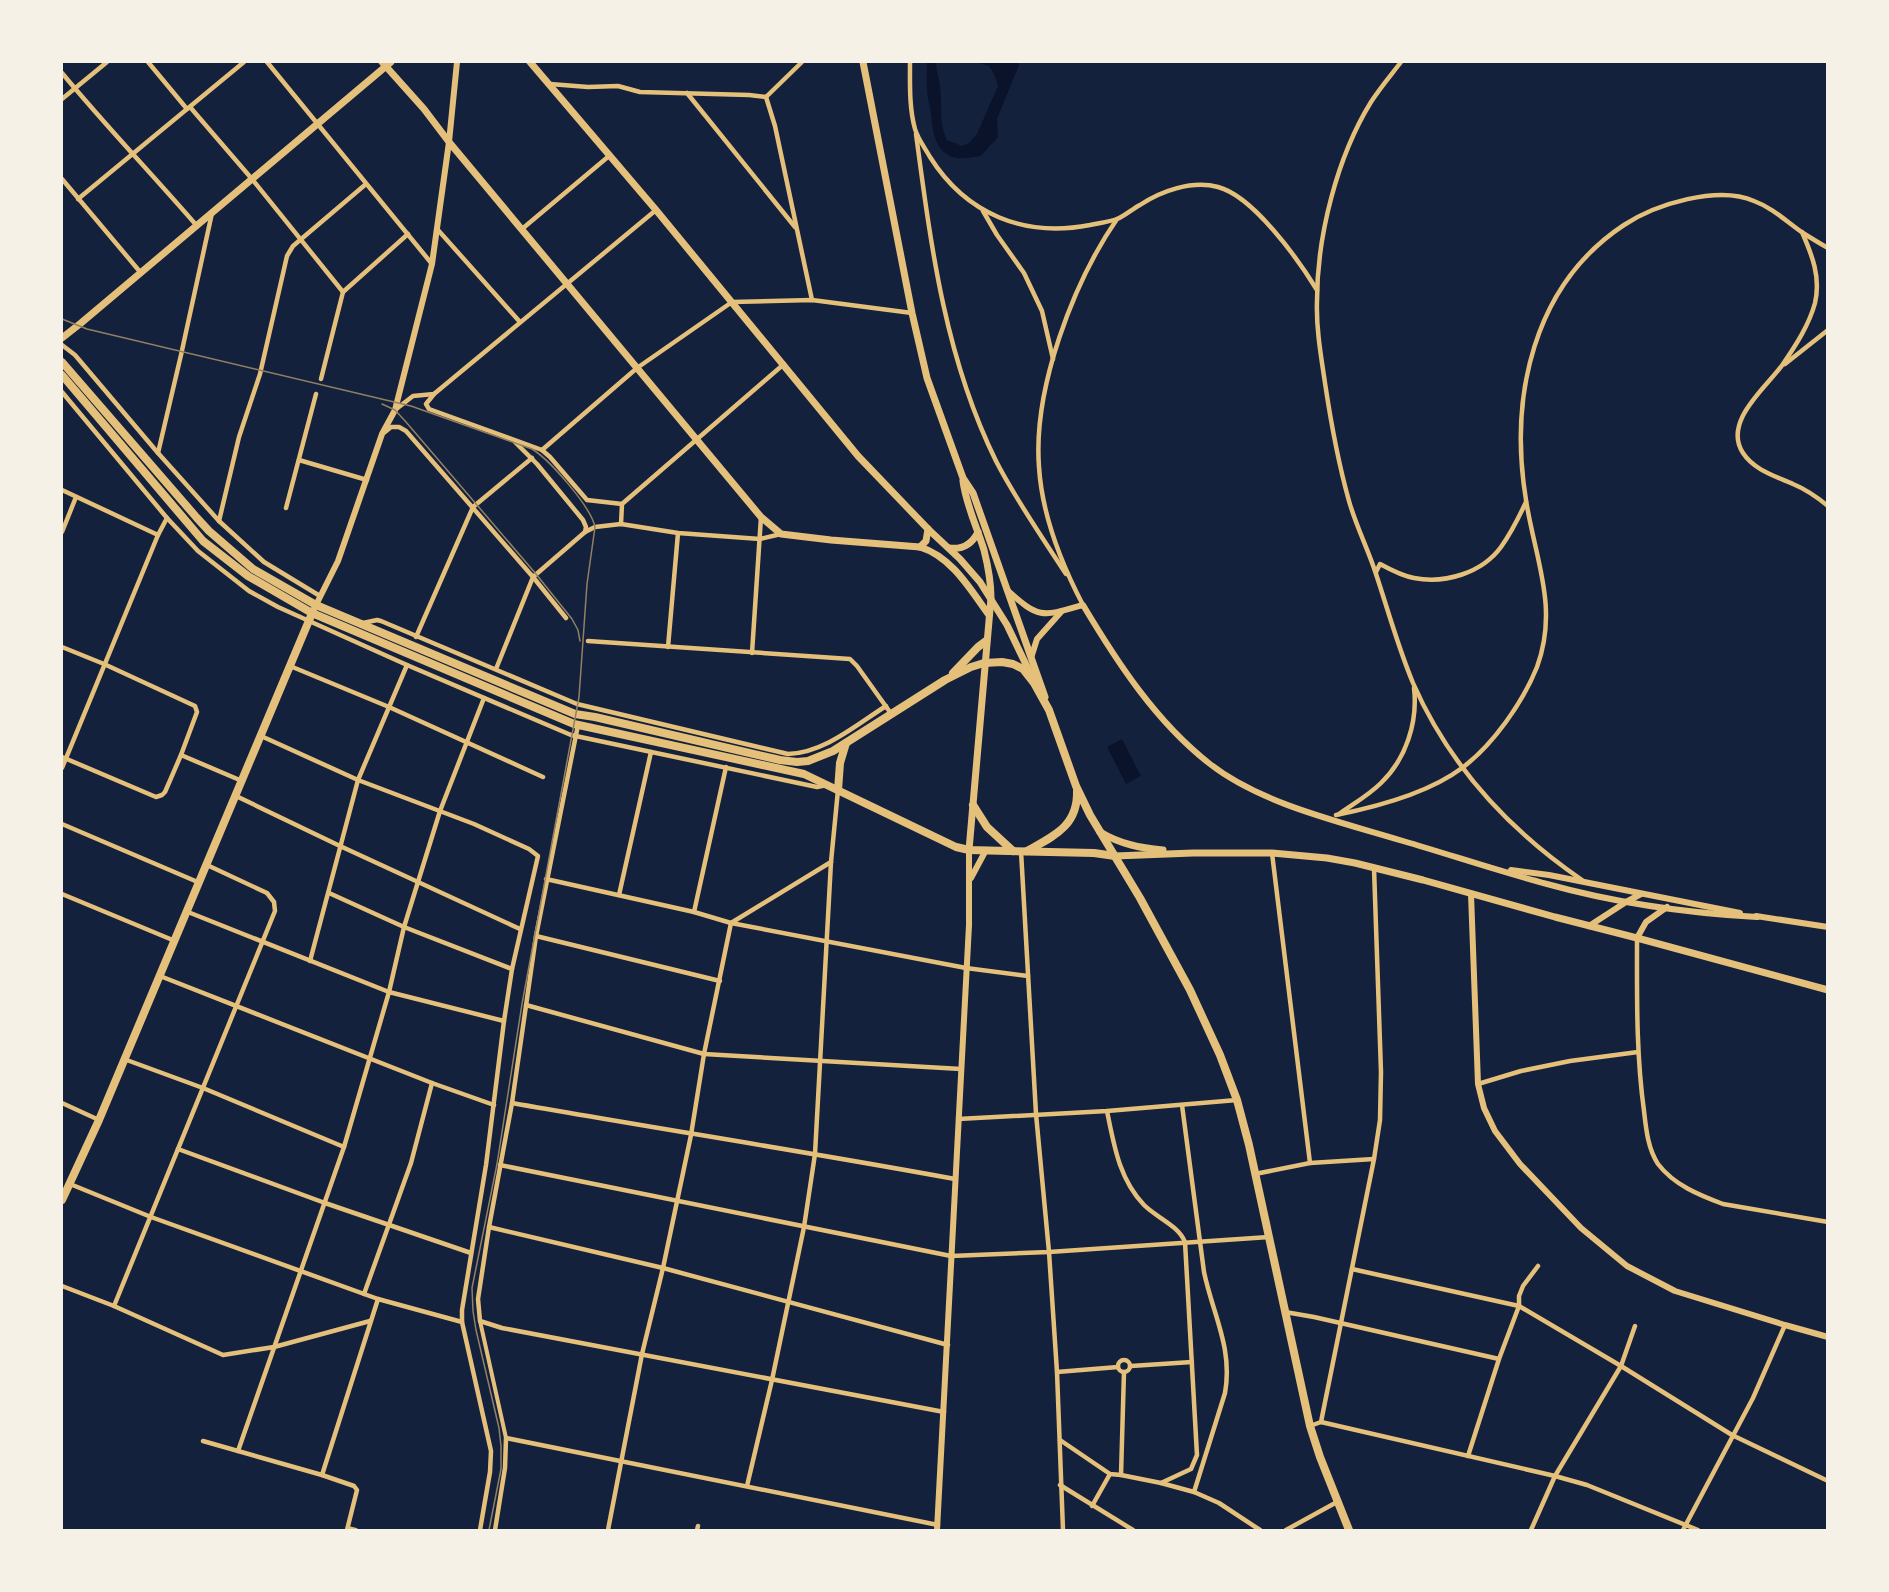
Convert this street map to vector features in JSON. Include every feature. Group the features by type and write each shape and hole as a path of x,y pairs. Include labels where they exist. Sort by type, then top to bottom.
{"main road":[{"path":"530,62 656,210 858,456 980,582 1007,625 1049,710"},
{"path":"863,62 927,378 963,478 965,497 988,568 991,598 969,850"},
{"path":"62,338 197,226 386,63 448,142 761,517 781,534 920,547 938,554 946,560 989,615"},
{"path":"62,362 209,531 254,569 316,605 575,714 797,762 818,758 846,743 945,680 971,667 984,663 1013,664 1023,669 1034,682"},
{"path":"62,375 203,541 248,576 312,613 578,725 797,772 829,785 942,841 969,850 1094,853 1115,856 1272,853 1327,858 1423,880 1827,990"},
{"path":"963,478 973,493 1076,786 1099,831 1190,990 1220,1055 1237,1100 1310,1425 1349,1530"},
{"path":"920,547 926,541 928,529"},
{"path":"949,548 963,548 975,538 978,532"},
{"path":"62,1200 188,912 316,605"},
{"path":"945,680 986,641"},
{"path":"838,790 840,763 846,743"},
{"path":"1020,851 1052,837 1065,827 1072,816 1077,799 1076,786"},
{"path":"973,805 987,827 1020,851"},
{"path":"1099,831 1114,841 1124,844 1193,854"}],"street":[{"path":"62,99 107,62"},
{"path":"148,62 252,179 343,292"},
{"path":"78,199 244,62"},
{"path":"267,62 432,264"},
{"path":"316,605 338,561 382,434 394,410 432,264 457,62"},
{"path":"766,98 802,62"},
{"path":"910,62 912,111 931,250 945,316 962,377 978,421 996,461 1106,644 1138,688 1191,748 1211,765 1236,781 1270,797 1328,818 1547,884 1626,902 1718,915 1757,917"},
{"path":"1401,62 1371,101 1359,123 1342,164 1326,223 1317,290 1320,343 1331,428 1348,499 1376,572 1390,622 1414,684 1433,721 1462,767 1483,794 1535,846 1584,882"},
{"path":"62,73 94,112 197,226"},
{"path":"550,84 588,87 618,86 640,92 749,95 766,98"},
{"path":"687,93 795,227"},
{"path":"766,98 775,126 812,300"},
{"path":"915,130 948,182 983,211 1024,273 1042,311 1053,359"},
{"path":"522,229 609,156"},
{"path":"62,179 141,273"},
{"path":"219,521 239,437 261,370 287,256 293,246 366,184"},
{"path":"983,211 1020,224 1056,229 1072,228 1117,219 1148,200 1169,191 1192,186 1216,186 1241,199 1270,226 1317,290"},
{"path":"1328,818 1414,793 1462,767 1491,740 1514,710 1536,668 1544,641 1547,616 1544,586 1526,502 1520,459 1523,396 1542,325 1555,298 1577,265 1610,234 1630,221 1665,206 1706,196 1728,195 1752,200 1772,210 1827,248"},
{"path":"622,504 587,500 542,450 429,409 426,404 434,394 656,210"},
{"path":"158,453 212,213"},
{"path":"1066,574 1048,519 1041,488 1039,429 1053,359 1083,279 1095,253 1117,219"},
{"path":"438,230 520,322"},
{"path":"1782,366 1806,325 1815,302 1817,273 1814,258 1802,232"},
{"path":"321,379 343,292 408,234"},
{"path":"542,450 637,368 732,302 812,300 912,313"},
{"path":"1827,330 1782,366 1766,383 1745,411 1738,435 1739,445 1746,457 1757,466 1810,493 1827,506"},
{"path":"62,345 75,356 219,521 264,562 320,596"},
{"path":"621,524 622,504 784,364"},
{"path":"62,392 167,518 198,550 249,591 308,622 576,736 817,787 829,785"},
{"path":"286,508 316,394"},
{"path":"394,410 413,396 434,394"},
{"path":"382,434 391,427 399,427 406,431 566,618"},
{"path":"508,438 532,458 581,518 585,524 585,532"},
{"path":"416,637 473,507 532,458"},
{"path":"299,460 367,480"},
{"path":"62,490 158,535"},
{"path":"62,532 76,497"},
{"path":"1376,572 1380,564 1415,579 1428,580 1460,575 1481,565 1502,547 1526,502"},
{"path":"752,653 761,517"},
{"path":"62,768 64,758 167,518"},
{"path":"581,518 600,525 621,524 678,533 760,539 781,534"},
{"path":"496,669 533,577 585,532 600,525"},
{"path":"668,646 678,533"},
{"path":"1006,589 1032,611 1048,614 1083,605"},
{"path":"1031,658 1037,639 1062,612"},
{"path":"360,624 381,621 577,704 788,754 812,750 825,744 886,706"},
{"path":"588,641 850,659 892,715"},
{"path":"62,647 195,706 197,712 165,792 159,797 64,758"},
{"path":"310,961 358,780 407,665"},
{"path":"290,666 389,707 543,777"},
{"path":"1336,815 1382,782 1400,758 1414,721 1416,709 1414,684"},
{"path":"238,1450 344,1147 404,927 440,811 484,698"},
{"path":"495,1530 505,1468 507,1438 480,1321 478,1299 512,1103 536,936 578,725"},
{"path":"261,736 358,780 485,829 529,849 538,856 512,969 486,1165 463,1296 462,1322 491,1451 490,1472 480,1530"},
{"path":"619,894 651,752"},
{"path":"181,755 243,782"},
{"path":"694,912 726,767"},
{"path":"747,1486 804,1227 815,1154 826,941 838,790"},
{"path":"236,796 520,929"},
{"path":"62,824 200,883"},
{"path":"507,1438 747,1486 937,1528 966,968 969,850"},
{"path":"969,885 986,850"},
{"path":"1020,851 1036,1114 1057,1372 1062,1530"},
{"path":"1272,853 1310,1163"},
{"path":"608,1530 642,1354 691,1135 704,1054 731,923 831,862"},
{"path":"114,1306 274,911 274,902 267,893 207,866"},
{"path":"1493,867 1584,882 1757,917 1827,927"},
{"path":"1321,1422 1380,1120 1381,1072 1374,868"},
{"path":"546,879 619,894 731,923 966,968 1028,976"},
{"path":"328,893 404,927 512,969"},
{"path":"62,894 175,942"},
{"path":"1471,894 1478,1084 1484,1108 1495,1131 1520,1164 1581,1228 1627,1266 1675,1291 1827,1337"},
{"path":"1589,926 1642,894"},
{"path":"1677,901 1646,922 1637,938 1638,1052 1641,1090 1650,1146 1657,1162 1667,1174 1690,1191 1723,1204 1827,1222"},
{"path":"188,912 388,992 504,1021"},
{"path":"536,936 720,981"},
{"path":"160,976 432,1083 494,1105"},
{"path":"526,1005 704,1054 961,1069"},
{"path":"1478,1084 1521,1071 1560,1063 1638,1052"},
{"path":"124,1059 203,1088 344,1147"},
{"path":"364,1294 411,1163 432,1083"},
{"path":"958,1119 1107,1111 1237,1100"},
{"path":"62,1103 99,1119"},
{"path":"512,1103 955,1179"},
{"path":"1182,1105 1209,1295 1227,1358 1224,1393 1194,1492"},
{"path":"1107,1111 1119,1164 1126,1180 1145,1206 1176,1229 1185,1242 1197,1455 1191,1469 1161,1483"},
{"path":"178,1149 471,1253"},
{"path":"1255,1174 1310,1163 1374,1159"},
{"path":"500,1165 951,1256 1049,1252 1269,1237"},
{"path":"70,1184 151,1217 378,1299 462,1322"},
{"path":"489,1227 663,1268 948,1345"},
{"path":"1467,1456 1519,1306 1523,1286 1538,1266"},
{"path":"1352,1269 1519,1306 1732,1435 1827,1481"},
{"path":"62,1286 114,1306 223,1355 273,1347 370,1321"},
{"path":"322,1475 378,1299"},
{"path":"1285,1312 1499,1359"},
{"path":"480,1321 502,1328 944,1412"},
{"path":"1531,1530 1555,1476 1621,1366 1635,1326"},
{"path":"1683,1530 1770,1362 1785,1326"},
{"path":"1118,1367 1118,1363 1124,1359 1128,1360 1131,1366"},
{"path":"1131,1366 1192,1362"},
{"path":"1124,1372 1128,1371 1131,1366"},
{"path":"1057,1372 1118,1367 1124,1372"},
{"path":"1121,1475 1124,1372"},
{"path":"1310,1425 1321,1422 1555,1476 1587,1485 1698,1530"},
{"path":"1060,1440 1110,1474 1161,1483 1194,1492 1219,1503 1260,1530"},
{"path":"202,1441 322,1475 356,1488 347,1529 356,1530"},
{"path":"1197,1455 1204,1457"},
{"path":"1092,1506 1110,1474"},
{"path":"1060,1485 1133,1530"},
{"path":"1286,1530 1338,1502"}],"water":[{"path":"927,62 936,62 944,133 947,140 962,146 969,143 977,134 998,86 989,66 976,62 1018,62 1019,65 997,119 998,137 981,156 952,157 945,153 937,143 927,94"},
{"path":"1122,739 1141,776 1126,784 1107,747"}],"tram line":[{"path":"62,319 87,329 411,406 532,449 549,463 569,485 592,518 595,527 587,584 579,697 522,1004 497,1164 472,1288 476,1330 499,1428 501,1446 501,1469 489,1530"},
{"path":"382,404 395,410 406,422 536,574 572,619 578,630 580,641"}]}
